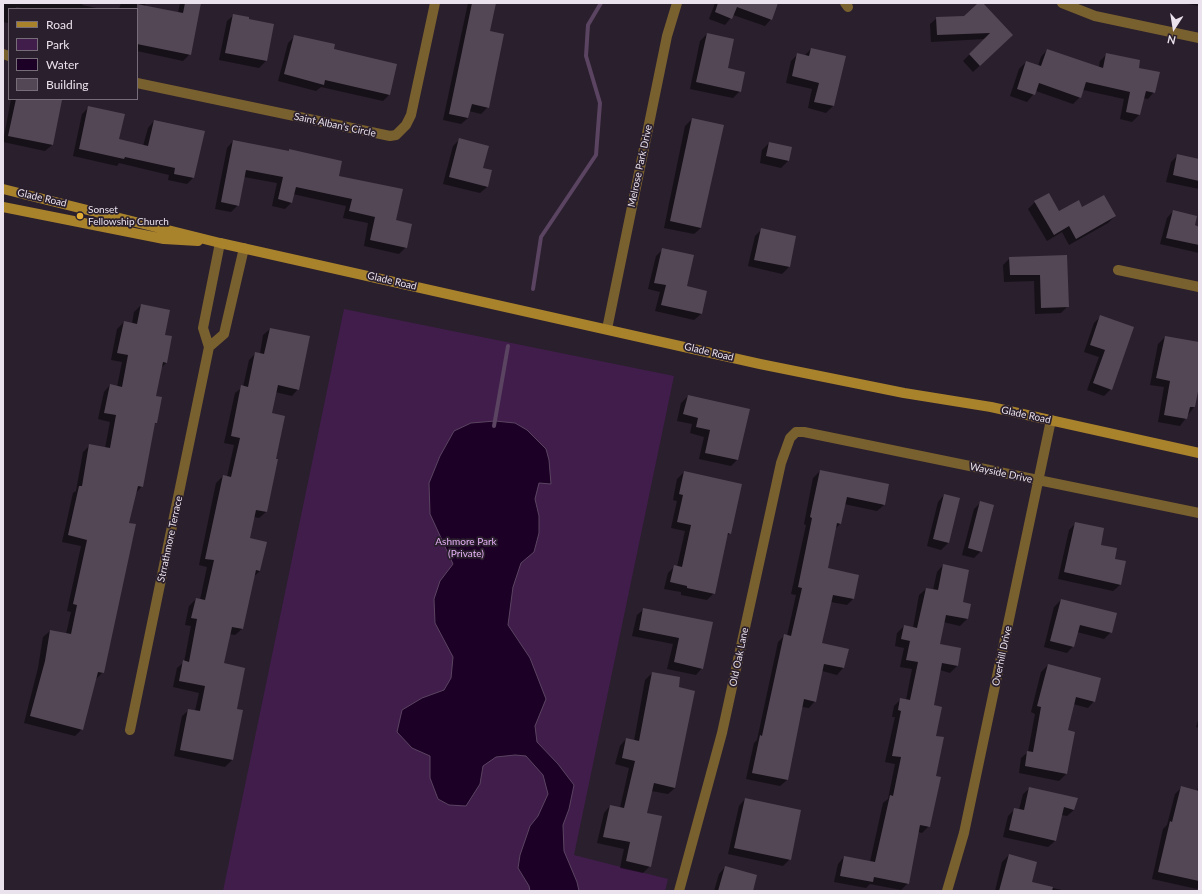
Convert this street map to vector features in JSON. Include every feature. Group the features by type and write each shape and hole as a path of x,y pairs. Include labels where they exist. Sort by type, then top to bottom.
{"main road":[{"name":"Glade Road","path":"3,189 166,228 220,243 760,364 904,393 991,407 1199,453"},
{"name":"Glade Road","path":"3,207 164,239 220,243"}],"street":[{"name":"Saint Alban's Circle","path":"138,83 390,136 396,135 406,125 411,115 435,3"},
{"name":"Melrose Park Drive","path":"607,329 667,36 677,3"},
{"path":"1062,3 1094,16 1199,38"},
{"path":"220,243 202,328 209,347 224,334 244,248"},
{"path":"1118,270 1199,287"},
{"name":"Strrathmore Terrace","path":"130,730 209,347"},
{"name":"Overhill Drive","path":"947,891 964,833 1051,420"},
{"name":"Old Oak Lane","path":"679,891 722,733 781,463 790,438 796,432 804,432"},
{"name":"Wayside Drive","path":"804,432 1199,513"}],"green space":[{"name":"Ashmore Park (Private)","path":"344,309 674,376 574,855 668,879 665,891 223,891"}],"water":[{"path":"495,421 515,423 527,430 546,449 549,460 551,484 539,483 535,499 539,516 539,533 534,552 521,563 513,587 508,625 530,658 546,699 535,726 537,742 558,764 574,785 569,809 563,825 564,851 577,882 579,891 530,891 529,886 518,868 520,855 530,826 538,816 548,794 543,775 526,756 515,755 496,757 483,766 480,784 466,806 449,805 438,799 430,778 430,756 412,748 397,732 402,710 422,698 444,690 451,678 453,657 435,623 434,599 440,581 453,564 430,514 429,483 440,456 454,431 471,423"}],"building":[{"path":"185,3 201,3 191,55 138,44 137,4 183,13"},
{"path":"472,3 496,3 490,31 504,34 489,108 472,104 468,118 449,114"},
{"path":"718,3 778,3 772,20 737,7 732,19 715,12"},
{"path":"983,3 1013,35 980,66 969,54 990,33 937,35 936,17 964,16 977,4"},
{"path":"233,14 274,24 267,61 225,53"},
{"path":"707,33 734,39 728,68 745,72 741,92 696,82"},
{"path":"294,35 335,44 334,49 397,64 390,95 325,80 324,85 284,74"},
{"path":"811,48 846,56 834,106 814,102 819,83 792,76 797,53 809,56"},
{"path":"1047,49 1103,68 1106,53 1140,60 1139,68 1160,72 1155,93 1146,91 1140,115 1126,112 1130,92 1086,82 1081,98 1039,83 1035,95 1017,89 1026,61 1041,66"},
{"path":"16,100 62,100 53,145 8,136"},
{"path":"88,106 125,114 119,139 148,146 154,120 205,131 194,178 174,174 175,168 79,149"},
{"path":"692,118 724,125 701,228 670,221"},
{"path":"459,138 489,146 483,168 492,170 488,187 449,177"},
{"path":"233,140 289,151 289,149 342,161 339,176 403,189 396,220 412,224 407,248 370,240 375,217 349,211 352,199 296,187 292,203 278,199 283,177 246,170 239,206 221,202"},
{"path":"769,142 792,147 789,161 766,156"},
{"path":"1177,154 1199,159 1199,181 1173,175"},
{"path":"1049,193 1059,211 1079,200 1082,207 1104,195 1116,216 1076,239 1069,226 1054,235 1034,201"},
{"path":"1173,210 1197,216 1195,225 1199,227 1199,245 1166,238"},
{"path":"761,228 796,236 790,267 754,260"},
{"path":"662,248 694,255 687,286 707,291 702,314 661,305 666,285 654,283"},
{"path":"1067,255 1069,307 1041,308 1040,275 1010,275 1009,257"},
{"path":"141,304 170,310 165,335 172,336 167,363 163,362 156,396 162,397 157,423 155,423 143,487 138,486 129,523 136,524 104,673 98,672 83,730 30,716 45,661 50,630 71,634 77,605 73,604 87,540 68,535 79,486 82,486 89,444 110,448 116,415 104,413 110,384 122,387 128,355 117,353 124,321 137,324"},
{"path":"1100,315 1134,327 1112,390 1093,383 1105,350 1090,345"},
{"path":"270,328 310,336 299,390 278,385 272,413 285,416 276,459 278,459 267,512 256,510 250,538 267,542 260,571 256,570 243,629 232,627 224,663 245,668 237,709 243,710 233,760 180,750 188,709 200,711 205,686 179,681 183,660 189,662 197,619 191,618 196,598 205,600 214,560 205,559 223,475 231,477 240,438 231,436 241,385 248,387 255,352 264,354"},
{"path":"1165,336 1199,342 1199,386 1195,407 1190,407 1187,419 1164,415 1170,381 1156,378"},
{"path":"688,395 750,409 738,460 705,453 710,430 696,427 698,418 683,414"},
{"path":"820,470 889,484 885,505 847,497 841,524 837,523 828,568 859,575 854,599 833,595 822,643 849,649 844,668 824,664 816,702 804,699 788,780 752,773 760,735 762,736 784,634 791,636 802,588 798,587"},
{"path":"684,471 742,484 731,534 728,533 715,594 687,588 687,586 670,582 674,565 682,567 691,525 677,522 683,495 679,494"},
{"path":"944,494 960,498 949,543 933,539"},
{"path":"980,501 994,505 982,552 968,548"},
{"path":"1075,522 1104,528 1101,545 1117,548 1115,559 1126,561 1121,585 1064,572"},
{"path":"943,564 969,570 963,602 971,604 968,619 946,615 940,644 961,648 958,666 942,663 934,705 942,707 936,736 944,737 936,776 941,777 930,827 920,825 909,884 874,877 873,882 840,876 844,856 875,862 890,795 893,796 901,757 892,756 901,711 898,710 900,698 910,700 918,662 906,660 910,641 901,639 904,625 917,628 926,588 938,590"},
{"path":"1061,599 1117,613 1112,633 1080,625 1074,647 1050,641"},
{"path":"643,608 713,622 703,669 674,662 679,638 639,630"},
{"path":"1048,664 1101,678 1095,702 1076,697 1068,730 1075,732 1067,774 1025,766 1027,751 1033,752 1041,707 1037,706"},
{"path":"652,672 680,677 679,687 695,691 675,788 654,783 647,813 662,816 651,867 626,861 630,842 603,837 610,805 624,808 635,761 622,758 626,738 639,741"},
{"path":"1181,786 1199,791 1199,881 1158,872 1170,821 1172,822"},
{"path":"1029,787 1078,798 1074,810 1064,807 1056,841 1009,830 1014,808 1024,810"},
{"path":"745,798 801,810 791,860 734,848"},
{"path":"1009,854 1037,862 1032,882 1053,887 1052,891 999,891"},
{"path":"725,866 757,875 753,891 718,891"}],"waterway":[{"path":"533,289 541,237 596,155 600,103 586,56 588,25 601,3"},
{"path":"494,426 508,346"}],"place":[{"name":"Sonset Fellowship Church","path":"80,216"}]}
